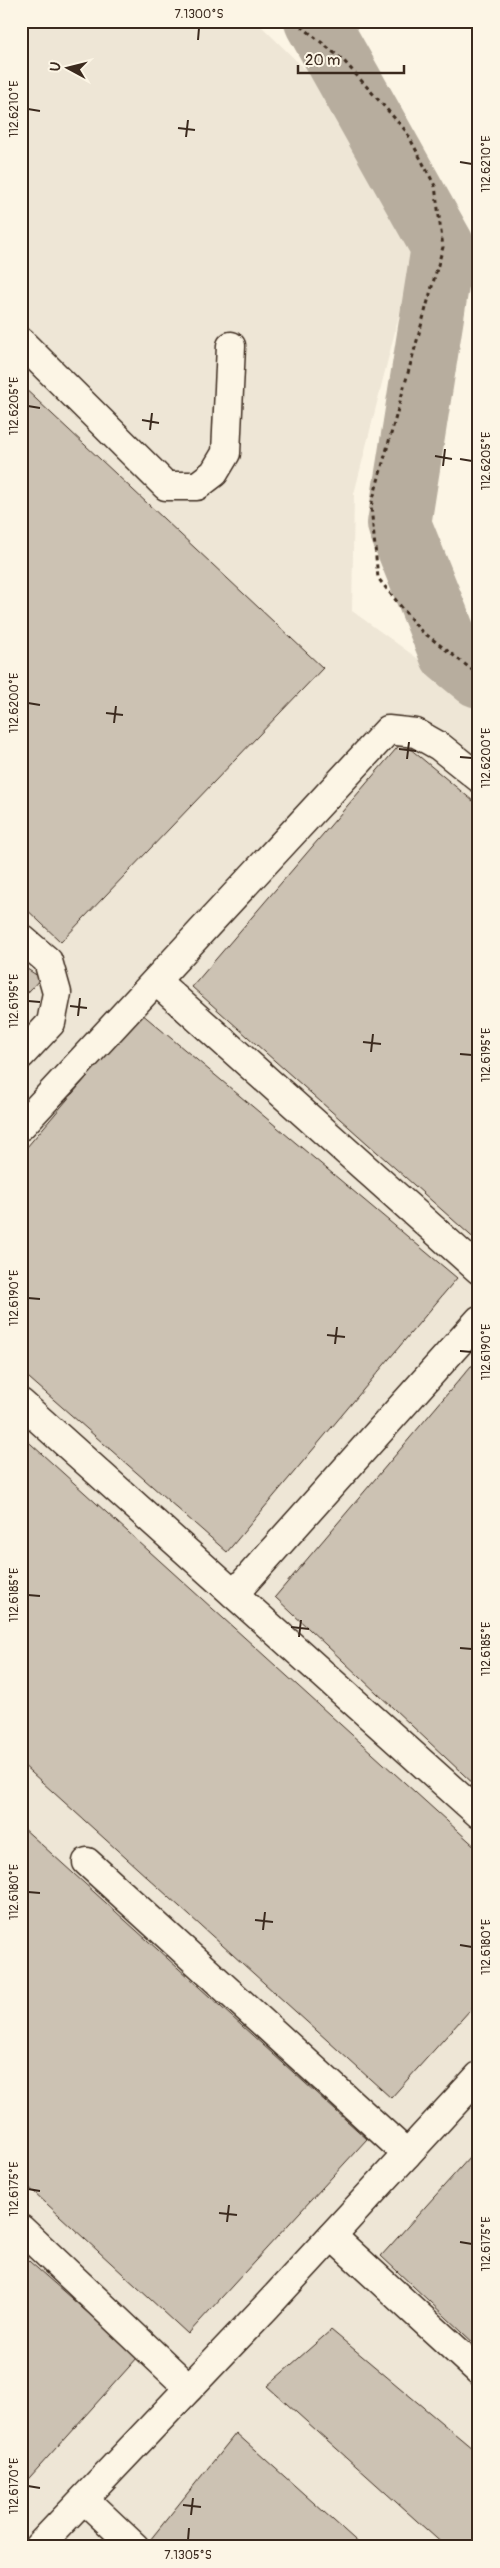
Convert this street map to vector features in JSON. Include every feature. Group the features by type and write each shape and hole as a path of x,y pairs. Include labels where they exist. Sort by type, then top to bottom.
{"lane":[{"path":"21,342 166,486 197,486 214,473 226,453 231,346"},
{"path":"21,1126 388,730 416,733 439,746 479,778"},
{"path":"21,938 48,962 57,993 51,1022 21,1055"},
{"path":"156,981 479,1270"},
{"path":"234,1594 479,1320"},
{"path":"21,1403 479,1814"},
{"path":"87,1862 407,2154"},
{"path":"38,2547 332,2236 479,2076"},
{"path":"21,2229 189,2388"},
{"path":"332,2236 479,2371"},
{"path":"84,2499 135,2547"}],"path":[{"path":"294,21 343,60 406,131 436,186 444,246 371,506 378,578 419,629 479,675"}],"shaded area":[{"path":"21,21 256,21 384,147 415,252 354,494 352,611 479,703 479,2547 21,2547"}],"building":[{"path":"21,385 323,668 61,942 21,904"},
{"path":"402,742 479,806 479,1243 192,987"},
{"path":"21,965 41,978 21,1000"},
{"path":"141,1013 457,1278 227,1552 21,1371 21,1154"},
{"path":"479,1365 479,1789 275,1597 471,1366"},
{"path":"21,1435 479,1850 479,2000 391,2098 21,1763"},
{"path":"21,1826 367,2139 188,2334 21,2180"},
{"path":"479,2147 479,2348 381,2256"},
{"path":"21,2254 138,2357 21,2487"},
{"path":"331,2330 479,2454 479,2547 446,2547 267,2386"},
{"path":"236,2433 363,2547 157,2547 150,2540"}],"waterway":[{"path":"316,21 443,247 399,524 451,653 479,676"}]}
